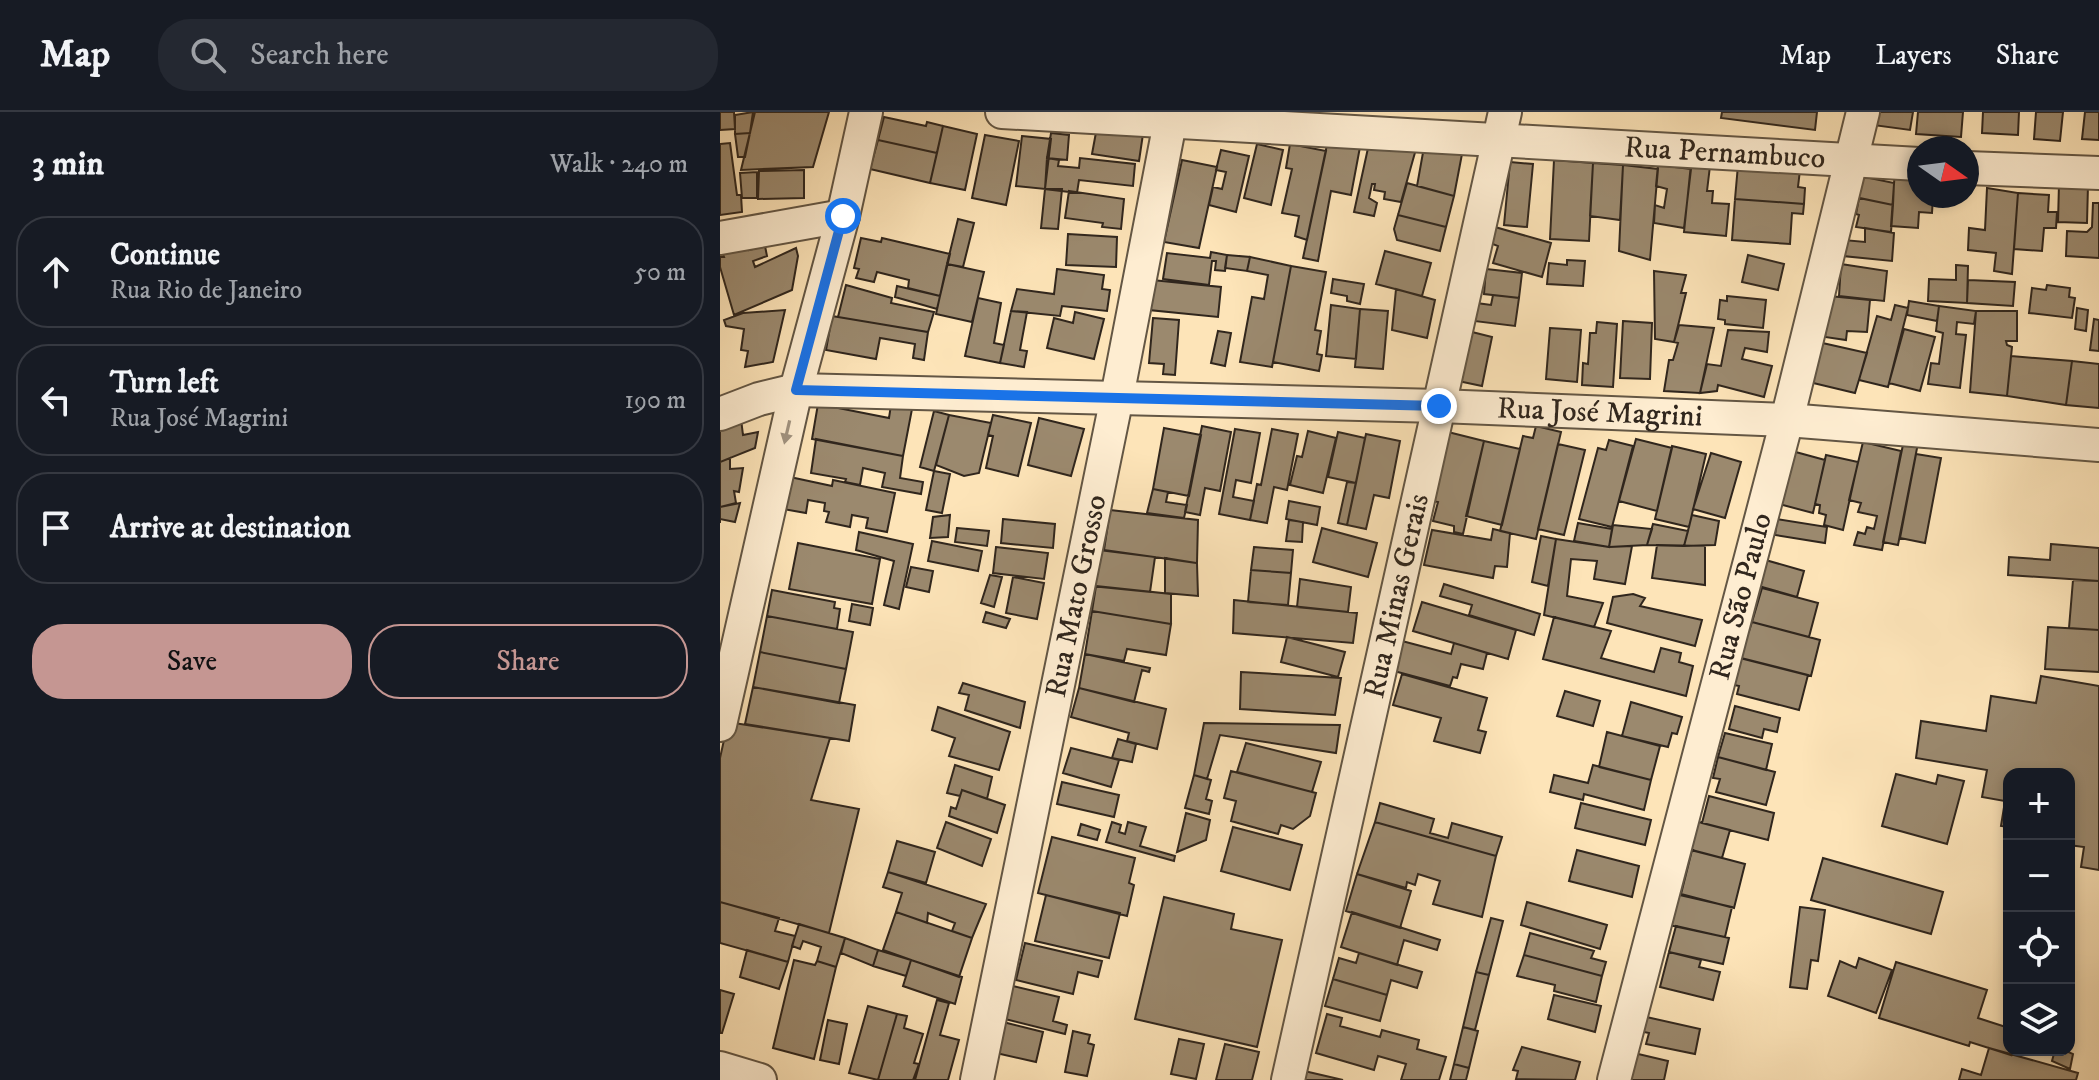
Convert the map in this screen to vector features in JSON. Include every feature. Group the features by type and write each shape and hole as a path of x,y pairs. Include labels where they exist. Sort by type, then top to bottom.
{"street":[{"path":"720,725 726,685 796,390 843,216 866,112"},
{"name":"Rua Pernambuco","path":"1002,112 1502,126 1907,163"},
{"name":"Rua São Paulo","path":"1614,1080 1787,420 1863,112"},
{"name":"Rua Mato Grosso","path":"977,1080 1171,117"},
{"name":"Rua Minas Gerais","path":"1288,1080 1502,126"},
{"path":"1979,168 2099,173"},
{"path":"720,238 843,216"},
{"name":"Rua José Magrini","path":"720,414 759,399 796,390 1117,397 1787,420 2099,445"},
{"path":"720,1068 760,1080"}],"building":[{"path":"720,112 734,112 735,129 720,130"},
{"path":"753,112 750,133 735,134 735,115"},
{"path":"755,112 829,112 813,167 741,170"},
{"path":"1722,112 1817,112 1815,130 1721,118"},
{"path":"1875,112 1913,112 1910,130 1873,125"},
{"path":"1918,112 1963,112 1961,136 1916,134"},
{"path":"1983,112 2019,112 2018,135 1982,133"},
{"path":"2036,112 2063,112 2060,141 2034,139"},
{"path":"2085,112 2099,112 2099,140 2082,139"},
{"path":"884,117 926,126 927,122 943,126 937,153 878,140"},
{"path":"943,126 977,134 965,190 930,183"},
{"path":"1097,127 1143,134 1139,161 1092,154"},
{"path":"750,133 745,157 738,157 735,134"},
{"path":"1051,133 1069,135 1067,160 1047,158"},
{"path":"985,135 1019,141 1006,205 972,198"},
{"path":"1022,136 1051,139 1045,189 1016,186"},
{"path":"1370,139 1416,149 1401,202 1384,199 1385,192 1374,190 1375,184 1372,184 1369,198 1377,203 1374,216 1354,212"},
{"path":"878,140 937,153 930,183 870,169"},
{"path":"1328,140 1360,147 1351,195 1331,191 1318,261 1303,258"},
{"path":"730,143 742,212 720,215 720,144"},
{"path":"1257,144 1283,150 1271,205 1244,198"},
{"path":"1290,144 1326,151 1307,240 1295,236 1299,216 1282,213 1292,169 1286,168"},
{"path":"1424,147 1462,154 1454,196 1417,186"},
{"path":"1221,150 1249,156 1236,212 1209,205 1213,187 1222,189 1226,172 1216,170"},
{"path":"1047,158 1059,160 1058,166 1079,168 1080,158 1135,164 1133,186 1079,180 1077,193 1045,189"},
{"path":"1182,160 1217,167 1199,248 1164,242"},
{"path":"1554,160 1593,163 1589,241 1550,239"},
{"path":"1510,162 1533,164 1527,227 1504,225"},
{"path":"1593,163 1623,165 1620,220 1590,216"},
{"path":"1691,164 1710,166 1707,191 1713,191 1712,203 1729,204 1726,236 1684,232"},
{"path":"1623,165 1658,169 1650,260 1619,251"},
{"path":"1658,165 1691,169 1684,228 1654,223 1655,205 1664,208 1667,189 1656,186"},
{"path":"1738,165 1800,170 1798,187 1805,188 1804,204 1735,199"},
{"path":"804,170 804,198 758,199 759,171"},
{"path":"1895,170 1907,171 1907,208 1932,208 1932,213 1919,212 1918,228 1891,226"},
{"path":"757,172 757,198 742,198 740,173"},
{"path":"1860,176 1894,183 1893,205 1855,197"},
{"path":"1407,183 1454,196 1446,227 1398,215"},
{"path":"2059,184 2088,185 2087,223 2058,222"},
{"path":"1987,188 2018,193 2012,274 1994,271 1996,253 1968,250 1969,228 1985,230"},
{"path":"1045,189 1062,189 1058,229 1041,228"},
{"path":"1069,191 1124,199 1121,229 1102,227 1103,223 1065,218"},
{"path":"2018,193 2049,195 2048,212 2057,212 2056,228 2044,228 2042,251 2014,249"},
{"path":"1859,198 1893,205 1891,232 1856,227"},
{"path":"1735,199 1804,204 1803,214 1792,213 1790,244 1732,240"},
{"path":"2093,203 2099,203 2099,258 2066,256 2067,231 2087,232 2092,227"},
{"path":"1398,215 1446,227 1440,251 1397,240 1394,229"},
{"path":"958,219 974,223 963,267 947,264"},
{"path":"1495,227 1551,243 1542,277 1493,263 1498,246 1490,243"},
{"path":"1865,228 1894,233 1892,261 1843,256 1844,240 1865,242"},
{"path":"1068,234 1117,237 1116,267 1066,265"},
{"path":"861,238 881,242 882,238 950,254 940,296 908,288 909,280 877,272 874,282 856,278 859,269 854,268"},
{"path":"748,243 749,250 765,246 767,256 753,261 755,267 796,248 798,256 792,290 734,315 720,267 720,257 724,257 720,247"},
{"path":"1385,251 1431,263 1422,296 1376,284"},
{"path":"1211,252 1227,255 1225,271 1215,270 1216,261 1212,261 1209,285 1163,279 1167,253 1210,258"},
{"path":"1227,255 1250,257 1247,271 1225,268"},
{"path":"1748,255 1784,264 1778,290 1742,282"},
{"path":"1250,257 1291,266 1272,367 1240,362 1252,297 1264,299 1268,275 1247,271"},
{"path":"1567,260 1585,261 1583,286 1547,284 1549,263 1567,265"},
{"path":"947,264 984,272 972,322 936,314"},
{"path":"1841,264 1887,271 1884,301 1839,296"},
{"path":"1956,265 1968,266 1967,303 1928,301 1929,279 1956,280"},
{"path":"1291,266 1326,272 1315,330 1321,331 1317,354 1322,355 1319,371 1273,362"},
{"path":"1057,269 1104,275 1102,289 1110,290 1107,311 1062,306 1060,316 1011,311 1017,289 1054,294"},
{"path":"1486,269 1522,273 1519,298 1484,294"},
{"path":"1654,271 1686,275 1681,293 1686,293 1674,342 1655,339"},
{"path":"1333,279 1364,284 1360,304 1347,301 1347,296 1331,293"},
{"path":"1152,280 1221,287 1218,317 1149,310"},
{"path":"1968,280 2015,282 2013,306 1967,303"},
{"path":"846,285 892,298 891,303 934,312 928,332 838,317"},
{"path":"2047,285 2070,288 2069,297 2075,298 2072,318 2029,313 2032,288 2046,290"},
{"path":"897,286 940,296 937,309 895,297"},
{"path":"1396,289 1435,300 1427,338 1392,330"},
{"path":"1493,295 1519,298 1515,326 1474,321 1476,303 1491,305"},
{"path":"1727,296 1766,300 1763,328 1725,324 1725,320 1718,319 1720,300 1727,301"},
{"path":"1829,296 1870,300 1867,332 1847,331 1846,340 1825,337"},
{"path":"978,298 1001,303 994,343 1004,345 1000,363 965,356"},
{"path":"1909,301 1939,306 1937,321 1907,315"},
{"path":"1331,305 1360,309 1356,359 1326,356"},
{"path":"1895,305 1908,308 1888,387 1859,380 1877,316 1891,320"},
{"path":"1939,306 1976,311 1974,324 1957,322 1956,334 1966,335 1960,388 1928,384 1931,363 1939,364 1943,333 1936,331"},
{"path":"2077,308 2088,310 2086,331 2075,329"},
{"path":"1360,309 1388,311 1383,369 1355,367"},
{"path":"785,310 773,362 745,367 748,351 741,350 744,329 726,326 724,320 743,313"},
{"path":"1011,311 1027,312 1020,350 1027,351 1024,367 1000,363"},
{"path":"1976,311 2017,311 2017,341 2006,341 2012,347 2007,396 1970,392"},
{"path":"1075,312 1104,319 1094,359 1047,348 1054,318 1073,323"},
{"path":"832,316 928,332 924,360 913,358 915,344 880,338 876,359 826,350"},
{"path":"1153,318 1179,320 1175,375 1163,374 1164,364 1149,363"},
{"path":"2094,319 2099,320 2099,351 2090,350"},
{"path":"1623,321 1652,323 1650,379 1620,378"},
{"path":"1597,322 1617,324 1613,387 1582,385 1583,363 1588,364 1590,333 1596,333"},
{"path":"1679,325 1714,328 1700,393 1664,391 1669,360 1673,360 1678,343 1674,342"},
{"path":"1550,328 1581,330 1577,382 1546,379"},
{"path":"1904,329 1935,337 1920,391 1889,383"},
{"path":"1728,330 1769,332 1767,352 1745,348 1742,359 1772,366 1764,397 1718,385 1717,391 1700,393 1707,364 1721,366"},
{"path":"1218,331 1231,333 1225,366 1211,363"},
{"path":"1468,331 1492,337 1482,386 1458,381"},
{"path":"1818,342 1867,353 1855,393 1809,382"},
{"path":"2011,356 2072,361 2066,405 2007,396"},
{"path":"2072,361 2099,364 2099,408 2066,405"},
{"path":"818,404 889,418 891,405 912,409 903,456 812,439"},
{"path":"934,411 949,415 934,471 920,467"},
{"path":"949,415 991,423 979,473 964,476 936,465"},
{"path":"993,415 1031,423 1018,476 986,468 993,436 988,435"},
{"path":"1039,418 1084,429 1071,476 1028,465"},
{"path":"741,419 743,435 758,432 755,448 720,462 720,428"},
{"path":"1202,426 1231,432 1220,491 1205,488 1200,515 1185,512"},
{"path":"1536,426 1561,432 1536,539 1500,531 1523,436 1533,438"},
{"path":"1164,428 1201,435 1189,496 1153,489"},
{"path":"1235,429 1260,433 1251,483 1236,480 1233,497 1254,501 1250,520 1219,514"},
{"path":"1272,429 1298,434 1287,490 1274,487 1267,523 1250,520 1257,484 1261,485"},
{"path":"1308,431 1336,438 1323,493 1290,485 1297,456 1302,457"},
{"path":"1338,432 1365,438 1356,483 1328,477"},
{"path":"1448,432 1484,441 1463,534 1454,532 1454,526 1433,521 1438,502 1432,501"},
{"path":"1366,434 1400,441 1389,498 1374,495 1366,529 1347,525"},
{"path":"1905,435 1919,438 1898,545 1883,542"},
{"path":"816,439 903,456 900,478 923,482 921,494 882,487 885,473 863,468 860,485 845,482 846,479 811,473"},
{"path":"1636,439 1672,448 1657,511 1619,501"},
{"path":"1609,440 1633,446 1612,527 1579,519 1598,448 1606,450"},
{"path":"1484,441 1520,449 1502,525 1466,516"},
{"path":"1863,442 1901,451 1882,550 1854,545 1858,532 1865,534 1867,527 1874,529 1877,516 1858,512 1861,503 1849,500"},
{"path":"1558,444 1585,450 1564,535 1538,529"},
{"path":"1672,446 1706,454 1689,527 1655,519"},
{"path":"1792,451 1825,460 1813,513 1779,504"},
{"path":"1711,453 1741,462 1725,518 1693,509"},
{"path":"1916,454 1941,458 1925,543 1900,538"},
{"path":"1826,455 1858,462 1843,530 1824,525 1826,515 1819,513 1820,505 1815,504"},
{"path":"730,458 730,469 743,468 739,492 734,491 736,503 720,507 720,462"},
{"path":"934,471 950,474 942,513 926,510"},
{"path":"790,477 832,486 833,480 895,493 887,532 866,528 868,518 852,515 850,527 826,522 829,512 824,511 825,503 808,500 806,513 783,509"},
{"path":"1347,482 1356,483 1347,525 1338,523"},
{"path":"1153,489 1168,492 1166,502 1187,505 1184,518 1147,513"},
{"path":"1289,501 1320,507 1317,525 1286,519"},
{"path":"740,503 735,522 720,519 720,507"},
{"path":"1110,510 1198,520 1197,563 1104,550"},
{"path":"950,515 948,537 930,538 933,517"},
{"path":"1692,515 1719,521 1715,545 1684,546"},
{"path":"1003,519 1055,524 1053,548 1001,543"},
{"path":"1777,519 1827,527 1825,543 1775,535"},
{"path":"1289,520 1303,522 1302,542 1286,541"},
{"path":"1578,523 1612,529 1609,547 1574,541"},
{"path":"1653,524 1688,531 1684,546 1647,545"},
{"path":"1613,525 1652,529 1647,545 1609,547"},
{"path":"957,528 989,531 987,546 955,542"},
{"path":"1322,528 1377,543 1368,577 1313,562"},
{"path":"1493,529 1510,533 1507,567 1495,566 1493,578 1424,565 1432,530 1491,540"},
{"path":"859,532 913,544 899,609 884,605 894,561 856,550"},
{"path":"1541,536 1556,539 1548,586 1532,582"},
{"path":"1556,539 1609,547 1632,546 1625,584 1594,579 1597,561 1571,559 1567,596 1603,603 1594,627 1544,615"},
{"path":"932,541 982,551 978,571 928,561"},
{"path":"798,543 880,559 872,604 789,589"},
{"path":"2051,544 2099,548 2099,581 2008,575 2009,557 2050,560"},
{"path":"1657,545 1705,546 1705,585 1652,578"},
{"path":"996,547 1048,553 1044,579 993,573"},
{"path":"1254,547 1293,550 1291,573 1251,570"},
{"path":"1099,550 1155,557 1150,592 1092,586"},
{"path":"1165,558 1197,563 1198,596 1165,593"},
{"path":"1762,559 1804,571 1797,597 1755,585"},
{"path":"911,567 933,571 929,592 906,587"},
{"path":"1251,570 1291,573 1288,605 1248,602"},
{"path":"990,575 1002,577 994,607 981,603"},
{"path":"1013,577 1044,583 1037,619 1006,613"},
{"path":"1300,579 1351,587 1348,612 1297,607"},
{"path":"2073,580 2099,581 2099,630 2069,628"},
{"path":"1444,584 1540,614 1534,635 1469,615 1472,605 1440,596"},
{"path":"1096,586 1171,594 1171,624 1092,611"},
{"path":"1762,588 1818,603 1809,637 1752,622"},
{"path":"772,590 835,602 834,608 840,609 837,629 767,616"},
{"path":"1633,594 1645,598 1640,606 1702,620 1695,646 1607,623 1613,597"},
{"path":"1234,600 1357,613 1353,643 1233,633"},
{"path":"1422,602 1516,630 1508,659 1413,631"},
{"path":"852,604 873,608 870,625 849,621"},
{"path":"1092,611 1171,624 1166,655 1127,649 1124,661 1085,654"},
{"path":"986,612 1010,619 1006,628 983,622"},
{"path":"767,616 853,632 846,669 760,652"},
{"path":"1554,617 1611,631 1601,658 1654,672 1661,648 1681,653 1679,662 1693,666 1686,696 1543,659"},
{"path":"1752,622 1820,640 1811,676 1732,656 1740,628 1749,631"},
{"path":"2048,627 2099,630 2099,672 2045,669"},
{"path":"1287,637 1345,652 1338,677 1281,662"},
{"path":"1402,641 1451,654 1454,643 1487,653 1483,669 1461,664 1457,678 1453,677 1450,686 1394,671"},
{"path":"760,652 846,669 839,703 753,687"},
{"path":"1085,654 1150,668 1149,672 1142,670 1134,702 1079,688"},
{"path":"1741,658 1808,675 1799,710 1737,694 1739,686 1734,685"},
{"path":"1241,672 1341,678 1335,715 1240,709"},
{"path":"1402,674 1487,698 1478,730 1486,732 1480,753 1434,741 1441,718 1393,705"},
{"path":"2041,676 2099,686 2099,870 2081,867 2084,847 2075,846 2075,768 2003,768 2003,801 1982,797 1987,770 1916,758 1921,721 1986,731 1991,696 2036,703"},
{"path":"963,683 1025,702 1020,728 965,710 969,695 959,693"},
{"path":"753,687 855,705 849,741 745,724"},
{"path":"1079,688 1166,709 1157,749 1127,741 1129,733 1071,717"},
{"path":"1565,691 1600,701 1593,726 1557,716"},
{"path":"1631,702 1682,717 1677,734 1672,733 1668,747 1622,736"},
{"path":"1735,706 1780,718 1777,732 1764,729 1762,738 1729,729"},
{"path":"938,707 1010,732 999,770 949,756 955,738 932,730"},
{"path":"728,722 830,738 811,800 859,809 829,933 720,902 720,758"},
{"path":"1204,723 1340,725 1336,753 1220,735 1207,779 1194,775"},
{"path":"1607,732 1660,746 1651,780 1599,767"},
{"path":"1725,733 1772,744 1766,770 1718,757"},
{"path":"1118,739 1136,744 1132,762 1112,758"},
{"path":"1246,743 1321,762 1312,792 1237,772"},
{"path":"1071,748 1119,760 1111,787 1063,773"},
{"path":"1718,757 1775,772 1766,805 1716,792 1720,779 1713,778"},
{"path":"955,765 992,777 987,799 962,790 960,796 947,793"},
{"path":"1593,765 1651,780 1644,810 1584,794 1583,800 1550,792 1554,775 1588,783"},
{"path":"1231,771 1316,793 1310,816 1293,829 1281,825 1278,834 1231,821 1236,801 1224,798"},
{"path":"1896,774 1936,784 1938,775 1964,781 1947,844 1882,826"},
{"path":"1194,775 1211,780 1206,799 1212,801 1209,814 1185,808"},
{"path":"1062,782 1119,795 1114,817 1057,804"},
{"path":"962,790 1005,805 997,833 949,816 951,807 956,809"},
{"path":"1709,796 1774,813 1768,840 1702,823"},
{"path":"1380,803 1434,819 1430,833 1448,838 1452,823 1502,837 1496,856 1375,822"},
{"path":"1581,803 1651,820 1645,845 1575,828"},
{"path":"1186,813 1210,820 1206,840 1177,852"},
{"path":"1691,820 1730,830 1722,858 1683,848"},
{"path":"946,822 991,839 982,866 937,848"},
{"path":"1112,822 1121,825 1119,832 1125,834 1128,822 1146,827 1140,846 1175,856 1174,861 1106,842"},
{"path":"1375,822 1496,856 1482,917 1433,904 1440,881 1418,874 1415,885 1407,882 1406,888 1357,874"},
{"path":"1081,824 1100,830 1097,840 1078,835"},
{"path":"1233,827 1302,845 1290,890 1221,871"},
{"path":"1052,837 1135,858 1129,883 1134,885 1127,916 1038,893"},
{"path":"897,841 935,852 926,883 888,872"},
{"path":"1577,850 1639,866 1632,897 1569,881"},
{"path":"1692,850 1745,864 1734,908 1681,894"},
{"path":"1823,858 1943,892 1931,934 1811,900"},
{"path":"888,872 986,904 972,938 952,931 955,923 928,913 927,923 896,912 902,893 883,887"},
{"path":"1357,874 1411,891 1400,928 1346,911"},
{"path":"1671,893 1732,907 1725,937 1664,924"},
{"path":"1046,895 1120,913 1109,958 1035,941"},
{"path":"1164,897 1234,914 1231,929 1282,940 1257,1047 1135,1019"},
{"path":"720,902 779,918 775,931 795,936 788,962 720,943"},
{"path":"1527,902 1607,925 1600,949 1521,925"},
{"path":"1800,907 1825,910 1818,961 1811,960 1807,989 1790,987"},
{"path":"896,912 972,938 959,977 883,950"},
{"path":"1352,912 1440,940 1437,950 1404,940 1397,965 1341,947"},
{"path":"1491,918 1503,921 1489,975 1476,972"},
{"path":"799,924 845,938 836,967 817,961 821,947 803,941 800,949 792,946"},
{"path":"1676,926 1729,938 1723,964 1669,952"},
{"path":"1530,933 1594,951 1591,958 1606,962 1602,976 1524,955"},
{"path":"845,938 878,950 873,966 841,953"},
{"path":"1025,943 1102,961 1098,977 1078,972 1073,994 1016,980"},
{"path":"747,950 788,962 779,989 740,977"},
{"path":"878,950 911,960 906,976 873,966"},
{"path":"1669,952 1701,960 1699,967 1720,972 1713,1000 1660,987"},
{"path":"1359,953 1422,972 1417,988 1391,980 1387,995 1333,979 1339,958 1356,963"},
{"path":"1524,955 1602,976 1596,1002 1554,991 1555,985 1517,976"},
{"path":"1859,958 1892,970 1876,1013 1828,996 1840,961 1856,968"},
{"path":"794,960 815,965 817,961 836,967 814,1059 773,1048"},
{"path":"911,960 962,977 955,1004 903,986"},
{"path":"1896,962 1987,990 1978,1018 2003,1026 2003,1052 1970,1042 1969,1046 1879,1018"},
{"path":"1476,972 1489,975 1475,1030 1463,1027"},
{"path":"1333,979 1387,995 1380,1021 1325,1006"},
{"path":"1013,986 1059,997 1053,1021 1067,1025 1065,1034 1005,1019"},
{"path":"720,990 734,994 722,1033 720,1033"},
{"path":"1554,995 1601,1006 1595,1032 1548,1019"},
{"path":"937,1000 949,1003 940,1035 959,1040 948,1080 915,1080"},
{"path":"868,1006 897,1014 878,1080 849,1073"},
{"path":"897,1014 907,1016 904,1028 923,1034 914,1063 919,1064 913,1080 878,1080"},
{"path":"1327,1014 1342,1018 1340,1026 1380,1037 1382,1030 1419,1040 1417,1049 1446,1057 1439,1080 1401,1080 1406,1064 1378,1056 1374,1070 1316,1053"},
{"path":"1642,1016 1700,1029 1695,1054 1646,1044 1649,1033 1639,1031"},
{"path":"828,1020 847,1024 839,1064 820,1060"},
{"path":"1003,1022 1043,1032 1036,1062 996,1053"},
{"path":"1463,1027 1478,1031 1469,1068 1454,1064"},
{"path":"1073,1031 1090,1035 1088,1043 1094,1045 1087,1076 1065,1072"},
{"path":"1179,1039 1204,1044 1196,1079 1171,1074"},
{"path":"1225,1044 1259,1052 1252,1080 1216,1080"},
{"path":"1522,1047 1580,1062 1575,1080 1516,1079 1518,1071 1513,1070"},
{"path":"1989,1048 2003,1052 2003,1056 2017,1056 2078,1073 2076,1080 1959,1080 1962,1069 1981,1075"},
{"path":"1634,1053 1668,1061 1664,1080 1627,1080"},
{"path":"2053,1056 2073,1056 2070,1069 2052,1061"},
{"path":"1454,1064 1469,1068 1466,1080 1450,1080"},
{"path":"1300,1070 1343,1080 1297,1080"}],"route":[{"path":"843,216 796,390 1439,406"}]}
